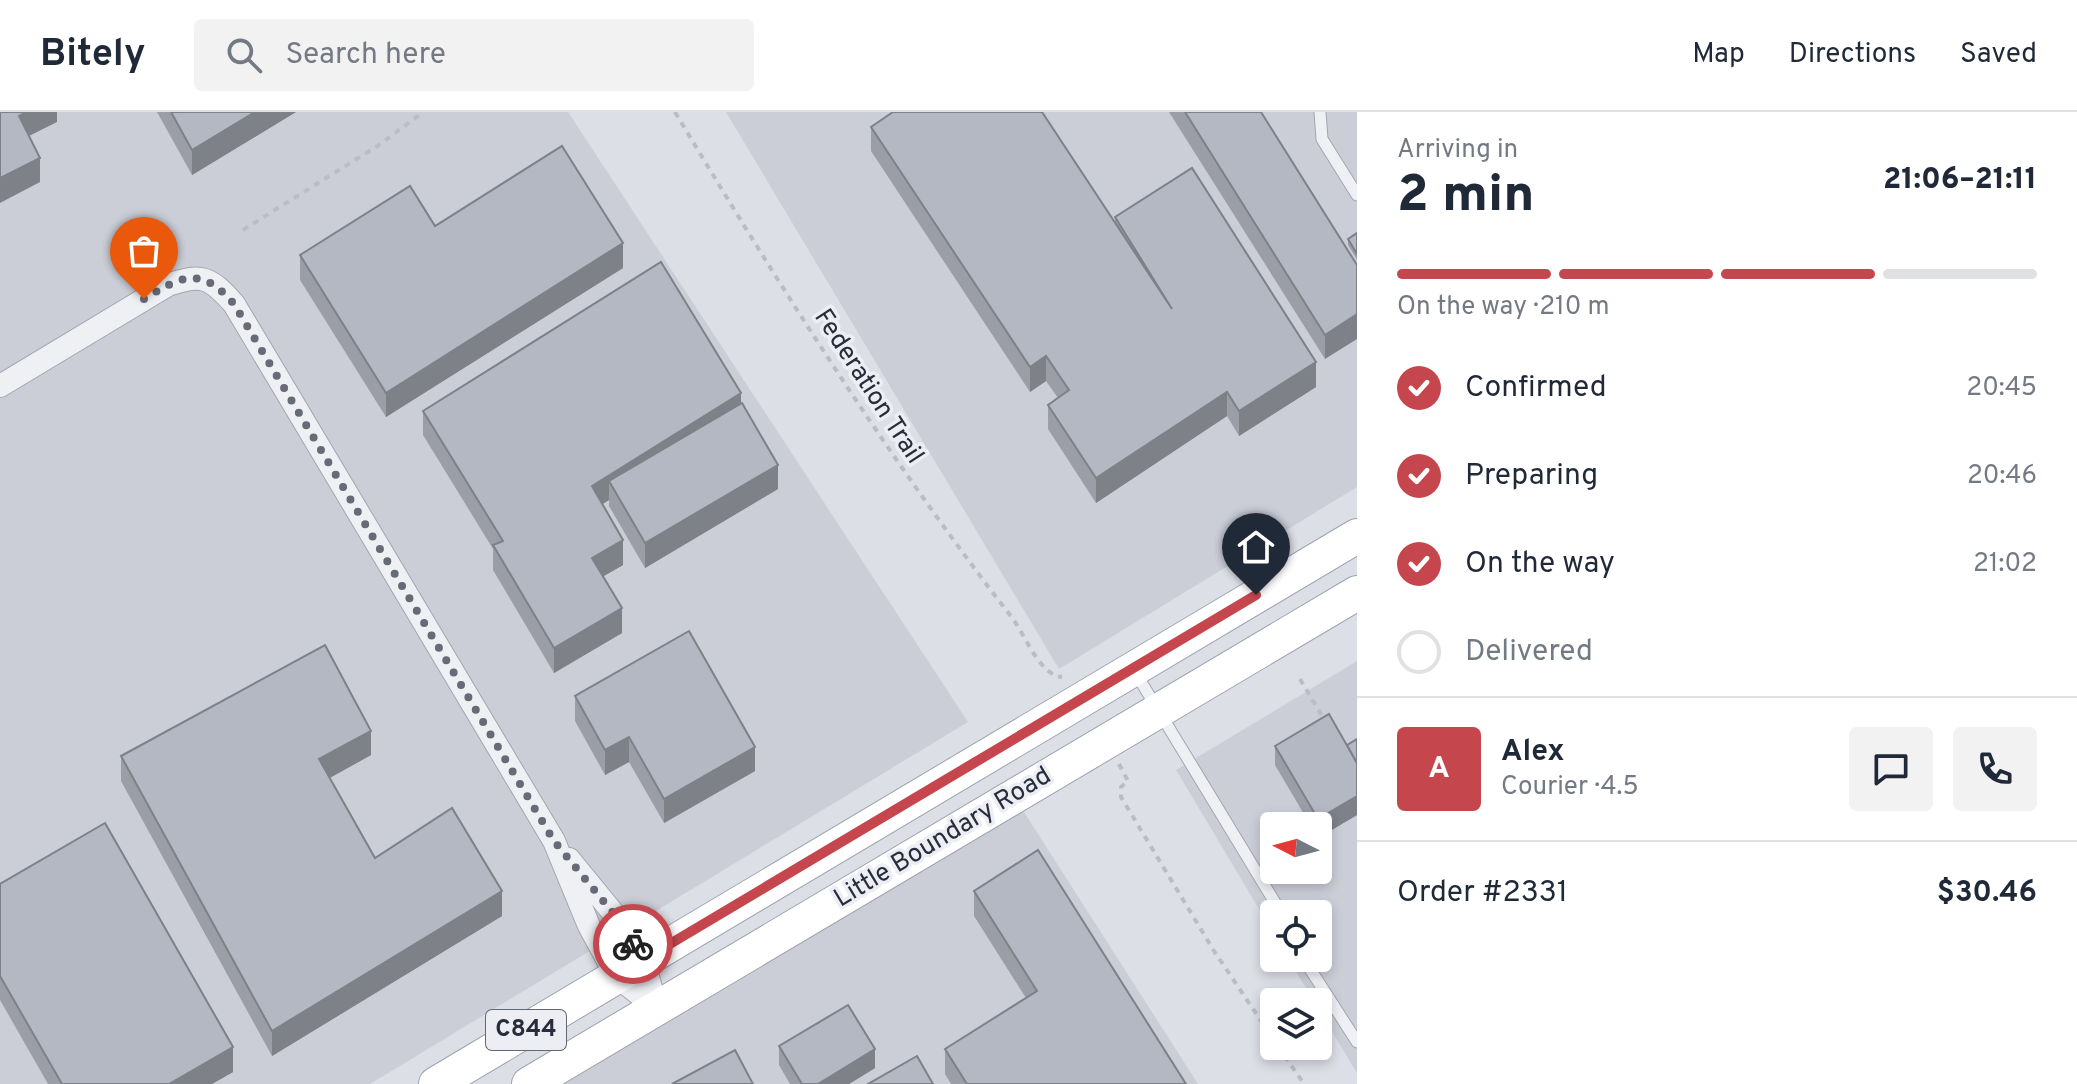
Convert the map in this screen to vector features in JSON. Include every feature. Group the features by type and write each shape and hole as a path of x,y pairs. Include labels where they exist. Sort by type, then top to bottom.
{"main road":[{"name":"Little Boundary Road","path":"436,1084 1357,536"},
{"name":"Little Boundary Road","path":"529,1084 1357,593"}],"street":[{"path":"0,386 168,285 191,277 216,283 234,304 554,841 589,926 630,968 657,1008"},
{"path":"554,841 614,914 630,968"}],"lane":[{"path":"1320,112 1322,139 1357,195"},
{"path":"1133,669 1273,900"},
{"path":"1312,972 1357,1042"}],"path":[{"path":"243,230 379,145 423,112"},
{"name":"Federation Trail","path":"675,112 838,377 913,487 1026,636 1047,671"},
{"path":"1300,679 1326,722"},
{"path":"1116,759 1128,781 1121,787 1121,797 1214,951 1260,1019"},
{"path":"1288,1060 1304,1084"}],"shaded area":[{"path":"0,112 568,112 968,722 370,1084 0,1084"},
{"path":"726,112 1357,112 1357,487 1059,669"},
{"path":"1357,661 1357,1073 1332,1031 1332,988 1306,988 1296,972 1332,972 1332,900 1260,900 1260,911 1176,770"},
{"path":"1022,809 1198,1084 561,1084"}],"building":[{"path":"0,112 27,112 19,116 40,158 0,178"},
{"path":"171,112 255,112 192,150"},
{"path":"893,112 1042,112 1172,309 1115,217 1192,168 1316,362 1239,411 1227,392 1096,478 1048,405 1069,390 1046,356 1030,367 871,127"},
{"path":"1185,112 1261,112 1357,265 1357,314 1325,335"},
{"path":"562,146 623,243 386,393 300,255 410,186 435,226"},
{"path":"1357,233 1357,254 1348,239"},
{"path":"661,262 741,393 592,486 623,540 592,558 622,608 554,648 493,545 503,541 423,411"},
{"path":"742,403 778,465 645,543 609,481"},
{"path":"689,631 755,747 664,799 629,737 605,750 575,696"},
{"path":"325,645 371,731 319,759 375,858 452,808 502,891 272,1031 121,756"},
{"path":"1329,714 1357,763 1357,796 1330,812 1314,812 1275,746"},
{"path":"1357,739 1357,763 1347,745"},
{"path":"105,823 233,1047 169,1084 62,1084 0,976 0,884"},
{"path":"1038,850 1186,1084 967,1084 945,1049 1037,991 974,891"},
{"path":"848,1005 875,1049 818,1084 802,1084 779,1046"},
{"path":"735,1050 753,1084 672,1084"},
{"path":"917,1056 933,1084 868,1084"}],"way so far":[{"path":"144,299 168,285 191,277 216,283 234,304 554,841 614,914 633,944"}],"route":[{"path":"633,944 643,960 1256,595"}]}
